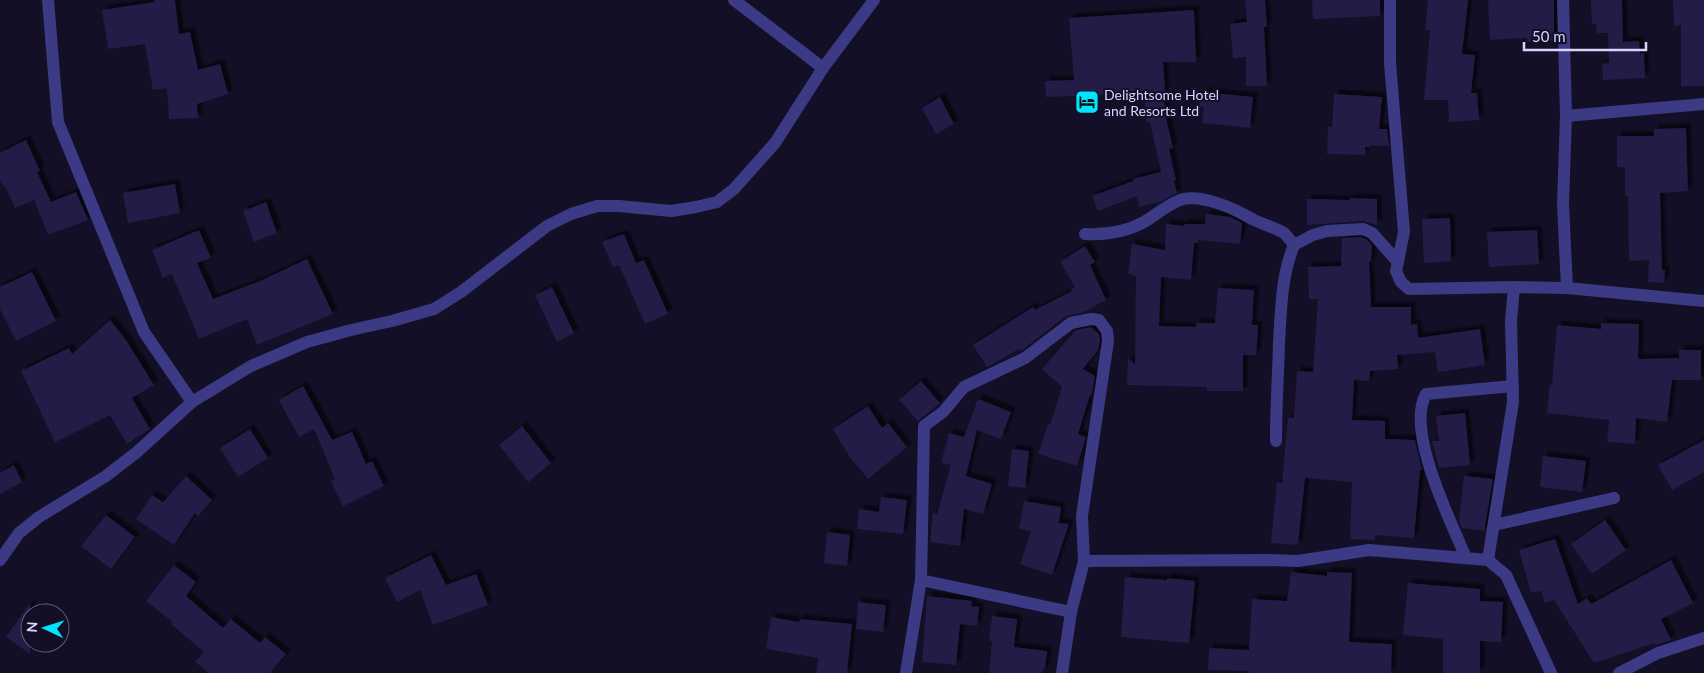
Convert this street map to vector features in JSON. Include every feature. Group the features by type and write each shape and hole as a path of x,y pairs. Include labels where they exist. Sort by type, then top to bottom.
{"street":[{"path":"48,0 58,122 144,332 192,402"},
{"path":"734,0 823,68"},
{"path":"0,560 19,533 39,517 106,476 137,452 192,402 251,366 307,342 434,309 461,292 547,226 571,214 597,206 671,211 717,202 734,189 775,143 823,68 874,0"},
{"path":"1390,0 1390,63 1404,232 1396,271 1401,282 1409,289 1567,288 1704,301"},
{"path":"1563,0 1566,116 1563,204 1567,288"},
{"path":"1566,116 1704,104"},
{"path":"1085,234 1104,235 1125,231 1181,200 1194,198 1206,200 1240,212 1263,225 1283,233 1294,245"},
{"path":"1276,441 1276,400 1283,286 1288,258 1294,245 1308,237 1327,231 1363,229 1372,233 1398,262"},
{"path":"1488,560 1513,402 1511,322 1514,287"},
{"path":"906,673 921,580 924,426 943,412 964,387 1025,358 1071,323 1091,319 1099,320 1107,331 1108,340 1082,516 1084,562 1071,612 1062,673"},
{"path":"1466,558 1427,461 1421,413 1422,401 1426,394 1513,386"},
{"path":"1494,525 1614,498"},
{"path":"1084,562 1298,561 1369,550 1488,560 1506,575 1551,673"},
{"path":"921,580 1071,612"},
{"path":"1619,673 1658,653 1704,638"}],"building":[{"path":"154,0 175,0 179,34 190,32 198,70 220,64 228,94 197,104 198,118 169,119 167,88 153,90 145,44 108,49 102,10 154,2"},
{"path":"1245,0 1265,0 1267,27 1264,27 1267,86 1246,86 1246,57 1233,58 1230,24 1247,22"},
{"path":"1312,0 1380,0 1380,16 1313,19"},
{"path":"1428,0 1468,0 1462,54 1475,55 1471,93 1477,93 1479,120 1449,122 1448,100 1424,100 1430,30 1425,30"},
{"path":"1488,0 1554,0 1554,41 1527,42 1527,38 1490,40"},
{"path":"1591,0 1622,0 1623,42 1639,41 1640,54 1644,53 1645,78 1603,80 1602,64 1609,63 1608,33 1597,33 1596,24 1592,24"},
{"path":"1673,0 1704,0 1704,86 1681,86 1681,25 1674,26"},
{"path":"1194,10 1196,62 1163,62 1165,91 1163,91 1166,118 1173,148 1169,149 1177,193 1160,202 1139,207 1137,196 1098,211 1092,196 1133,181 1133,179 1161,172 1150,122 1147,122 1144,92 1046,97 1045,81 1074,80 1069,18"},
{"path":"1201,92 1253,97 1250,128 1202,123 1204,107 1199,107"},
{"path":"1334,94 1382,97 1379,129 1387,129 1389,146 1370,145 1370,147 1365,147 1365,155 1327,154 1328,127 1332,127"},
{"path":"940,97 954,124 936,134 922,108"},
{"path":"1686,128 1688,191 1660,193 1662,270 1665,270 1664,283 1648,282 1649,260 1629,261 1628,196 1625,196 1625,167 1617,167 1617,136 1654,136 1654,129"},
{"path":"26,140 40,171 37,172 51,202 76,192 88,220 48,235 34,200 15,208 5,186 0,180 0,153"},
{"path":"175,184 180,213 128,223 123,193"},
{"path":"1350,198 1377,199 1377,225 1363,221 1307,225 1307,199 1350,200"},
{"path":"266,202 277,233 254,242 243,211"},
{"path":"1206,214 1230,217 1242,223 1240,244 1198,240 1198,243 1194,243 1191,280 1161,277 1159,326 1196,327 1196,323 1215,323 1218,288 1254,290 1252,325 1258,325 1256,355 1243,355 1243,391 1207,391 1207,387 1127,385 1128,359 1135,364 1136,276 1128,274 1132,244 1165,250 1166,224 1184,226 1184,224 1205,224"},
{"path":"1450,218 1451,261 1424,263 1422,219"},
{"path":"199,230 211,258 197,263 213,299 260,281 307,259 333,314 257,345 247,319 199,339 172,274 163,278 152,250"},
{"path":"1537,230 1539,264 1489,267 1487,232"},
{"path":"624,234 636,263 644,260 668,314 645,324 619,265 613,267 602,242"},
{"path":"1361,237 1372,245 1371,262 1369,262 1371,307 1411,307 1411,325 1417,324 1418,338 1480,329 1485,365 1438,372 1435,352 1397,355 1398,369 1370,371 1369,381 1354,380 1352,420 1385,421 1385,439 1415,440 1422,470 1420,470 1414,538 1375,535 1375,540 1350,539 1352,482 1305,478 1298,545 1271,543 1277,482 1282,483 1288,418 1294,418 1297,371 1313,372 1318,299 1309,299 1308,267 1341,266 1342,238"},
{"path":"1085,246 1095,262 1090,265 1106,300 1084,312 1066,316 1021,351 1019,349 987,367 973,345 1033,307 1035,310 1072,291 1071,289 1075,287 1060,262"},
{"path":"32,272 56,321 16,341 0,309 0,287"},
{"path":"552,287 574,333 557,342 535,295"},
{"path":"110,320 126,340 154,385 132,398 150,429 127,444 110,415 55,442 21,371 69,348 72,354"},
{"path":"1601,323 1639,324 1638,359 1679,358 1679,350 1701,350 1701,380 1672,380 1667,422 1636,418 1635,444 1607,442 1609,420 1547,413 1550,384 1552,385 1557,325 1601,329"},
{"path":"1091,327 1099,334 1100,341 1098,350 1083,369 1095,376 1092,393 1078,434 1086,437 1077,466 1038,454 1048,424 1050,425 1062,387 1042,369 1076,330"},
{"path":"921,381 940,403 918,421 899,400"},
{"path":"303,386 332,440 352,432 366,464 372,461 384,486 343,506 331,481 335,479 314,429 299,437 279,400"},
{"path":"978,399 1011,412 1001,439 977,430 966,476 992,484 983,514 964,509 960,546 930,542 933,513 937,514 951,465 941,463 949,433 964,437"},
{"path":"868,406 882,428 888,423 907,447 868,479 849,456 833,429"},
{"path":"1465,413 1470,465 1439,468 1432,441 1439,441 1436,416"},
{"path":"522,426 551,463 528,482 499,445"},
{"path":"250,429 268,458 238,477 220,448"},
{"path":"1704,440 1704,472 1672,490 1658,465"},
{"path":"1012,449 1029,451 1025,488 1008,486"},
{"path":"1543,456 1586,461 1582,492 1540,487"},
{"path":"14,465 22,482 0,494 0,473"},
{"path":"186,476 212,500 198,516 195,513 174,545 136,519 152,495 163,502"},
{"path":"1464,476 1493,479 1484,531 1462,528 1459,521"},
{"path":"881,497 907,500 903,534 857,529 859,509 879,512"},
{"path":"1024,501 1061,507 1059,523 1069,524 1052,575 1020,564 1031,531 1019,529"},
{"path":"106,515 135,537 111,569 81,546"},
{"path":"1605,520 1626,550 1592,574 1571,544"},
{"path":"827,532 850,535 847,566 824,563"},
{"path":"1555,539 1578,604 1587,598 1591,604 1671,560 1693,603 1661,619 1671,640 1656,645 1655,643 1594,663 1554,600 1545,603 1541,591 1531,593 1519,550"},
{"path":"431,555 446,585 476,574 488,605 433,625 420,590 397,602 385,578"},
{"path":"174,565 196,582 186,596 223,628 231,619 260,643 265,637 286,654 270,673 209,673 195,662 204,652 171,624 173,622 146,601"},
{"path":"1291,572 1327,576 1327,572 1352,573 1349,642 1392,644 1391,673 1249,673 1249,671 1208,670 1209,648 1249,650 1252,599 1287,601"},
{"path":"1125,577 1195,581 1189,643 1121,637"},
{"path":"1408,583 1480,589 1480,601 1503,602 1501,642 1480,641 1480,673 1443,673 1443,639 1403,635"},
{"path":"927,596 972,601 971,606 979,607 977,626 960,624 956,665 922,662"},
{"path":"858,602 886,605 883,632 856,629"},
{"path":"992,616 1017,619 1014,647 1047,651 1045,669 1043,669 1042,673 989,673 992,641 989,641"},
{"path":"20,617 20,647 6,637"},
{"path":"771,617 799,622 800,619 852,624 847,673 816,673 818,658 766,649"}],"place":[{"name":"Delightsome Hotel and Resorts Ltd","path":"1087,102"}]}
